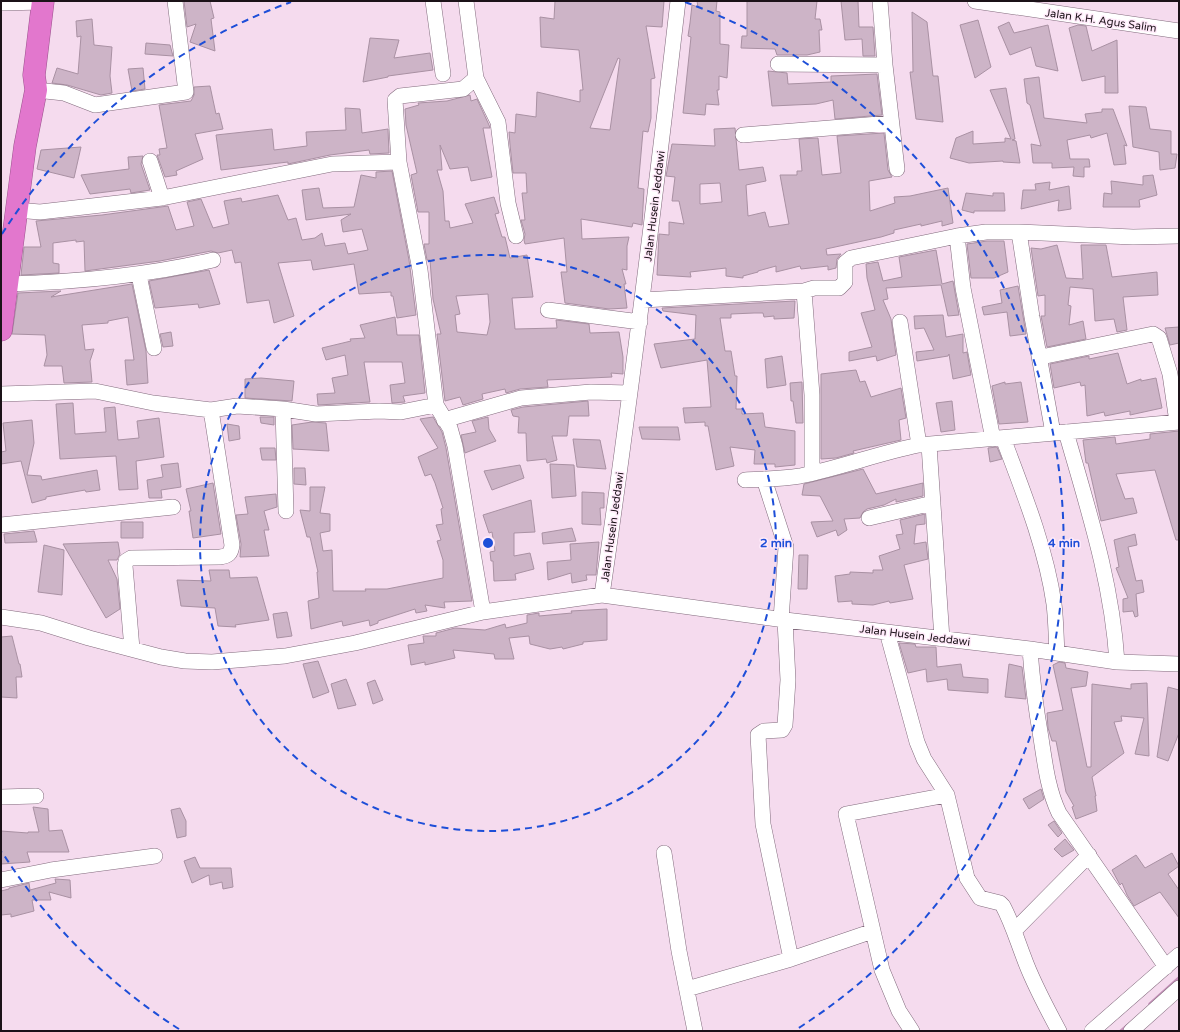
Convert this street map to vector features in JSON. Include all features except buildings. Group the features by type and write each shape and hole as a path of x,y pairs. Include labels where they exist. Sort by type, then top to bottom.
{"highway":[{"path":"1,330 8,284 16,210 36,90 34,74 43,1"}],"street":[{"path":"1,3 43,1"},
{"path":"36,90 64,93 95,106 186,92 175,1"},
{"path":"432,1 443,74"},
{"path":"466,1 476,78 498,122 508,202 516,236"},
{"name":"Jalan Husein Jeddawi","path":"678,1 648,242 643,300 602,595 783,620 1030,649 1117,662 1179,664"},
{"path":"880,1 891,124 897,169"},
{"name":"Jalan K.H. Agus Salim","path":"975,1 1060,8 1179,31"},
{"path":"778,64 885,64"},
{"path":"476,78 463,89 400,96 395,100 399,162 420,270 436,405 450,428 455,446 483,612"},
{"path":"743,134 891,124"},
{"path":"150,161 162,198"},
{"path":"16,210 40,212 162,198 332,164 399,162"},
{"path":"643,300 804,291 814,288 839,288 845,282 845,263 855,257 956,236 986,232 1133,237 1179,236"},
{"path":"1019,232 1032,317 1040,357 1060,433 1105,569 1112,607 1117,662"},
{"path":"956,236 963,288 998,438 1028,509 1047,573 1054,604 1057,653"},
{"path":"8,284 77,282 111,276 139,275 212,260"},
{"path":"139,275 154,348"},
{"path":"804,291 812,395 812,473"},
{"path":"548,310 640,322"},
{"path":"900,322 924,445 933,503 942,639"},
{"path":"745,480 782,479 812,473 885,452 924,445 1178,422 1170,374 1159,338 1153,334 1040,357"},
{"path":"1,394 94,391 153,403 211,410 237,406 283,409 316,414 379,411 401,412 436,405"},
{"path":"444,420 521,398 591,392 629,393"},
{"path":"283,409 286,511"},
{"path":"132,649 125,566 126,561 131,558 220,557 228,556 231,552 232,545 211,410"},
{"path":"764,479 786,547 783,620 788,680 785,725 782,730 764,732 758,735 763,824 791,959"},
{"path":"869,518 933,503"},
{"path":"1,525 172,507"},
{"path":"1,617 41,622 89,638 185,661 212,662 284,656 355,644 483,612 602,595"},
{"path":"887,632 917,742 924,759 947,795 968,878 980,898 1000,903 1003,906 1042,1001 1059,1031"},
{"path":"1030,649 1033,687 1049,789 1059,813 1166,967"},
{"path":"912,1031 899,1011 882,970 846,814 947,795"},
{"path":"1,797 36,796"},
{"path":"664,853 678,951 695,1031"},
{"path":"1,880 51,870 155,856"},
{"path":"1014,930 1089,856"},
{"path":"687,990 791,959 873,931"},
{"path":"1092,1031 1179,955"},
{"path":"1131,1031 1179,988"}],"waterway":[{"path":"1150,1004 1179,978"},
{"path":"1121,1031 1127,1026"}]}
